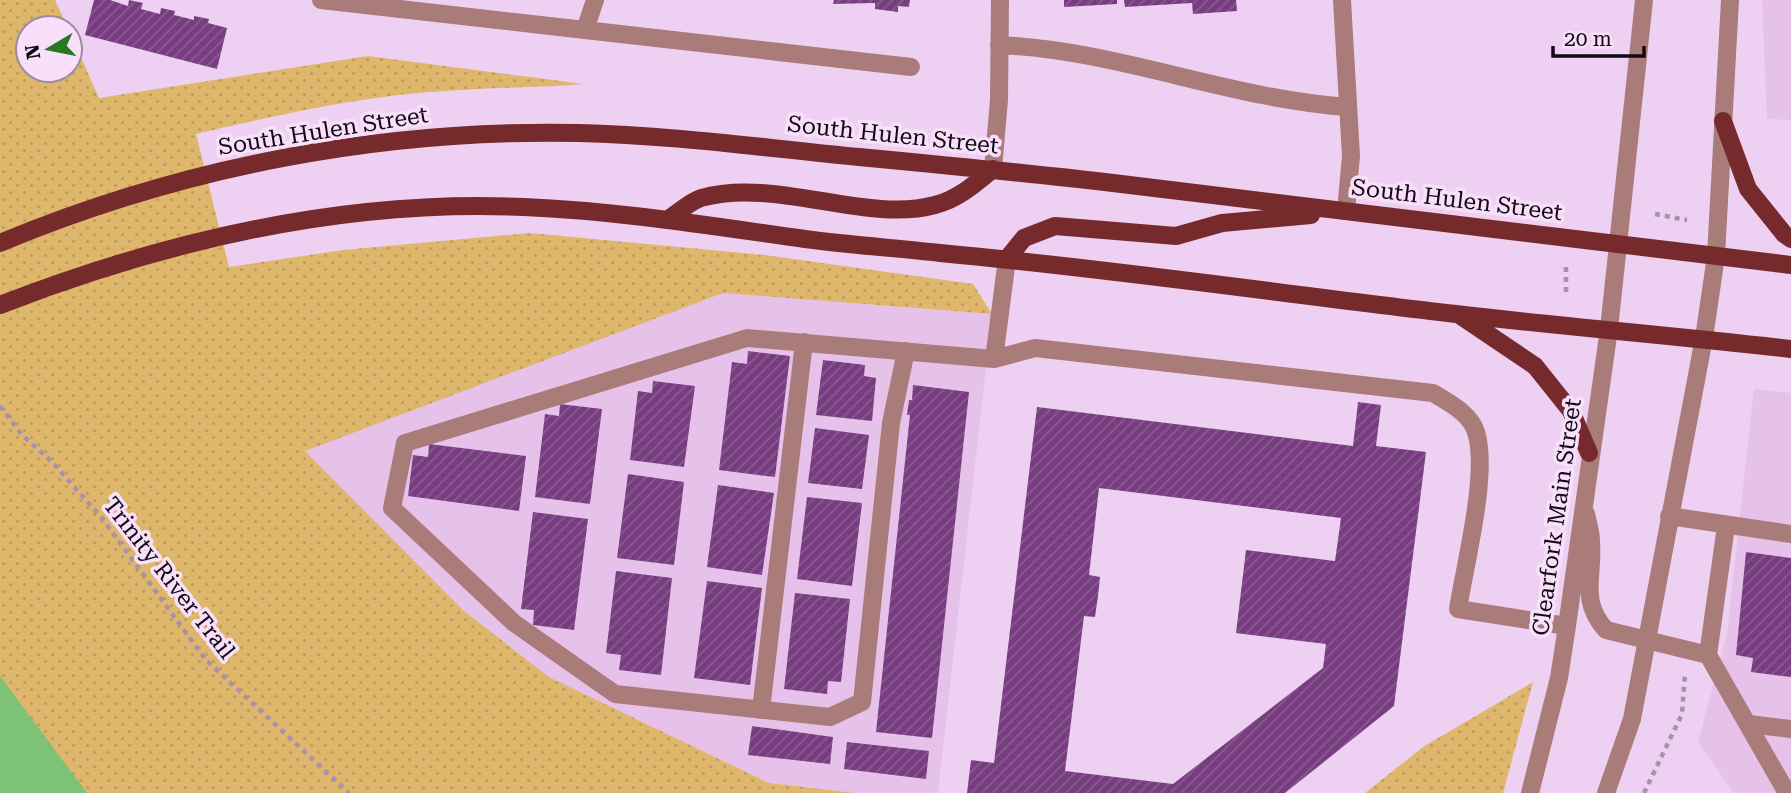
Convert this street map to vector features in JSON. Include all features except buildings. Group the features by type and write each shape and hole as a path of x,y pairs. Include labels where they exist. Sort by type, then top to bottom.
{"main road":[{"path":"1723,121 1748,189 1791,239"},
{"name":"South Hulen Street","path":"0,243 94,207 206,174 279,159 401,141 567,133 661,137 993,169 1791,265"},
{"path":"670,218 699,198 750,191 881,207 932,206 964,192 993,169"},
{"path":"0,305 94,270 220,235 332,216 453,207 520,206 670,218 807,239 1007,259 1458,314 1791,349"},
{"path":"1007,259 1024,238 1055,226 1175,236 1222,223 1346,211"},
{"path":"1458,314 1535,366 1571,411 1589,453"}],"street":[{"path":"321,0 911,67"},
{"path":"585,30 595,0"},
{"path":"993,169 1000,0"},
{"path":"1342,0 1350,156 1346,211"},
{"name":"Clearfork Main Street","path":"1530,793 1559,678 1567,626 1589,453 1609,329 1644,0"},
{"path":"1606,793 1632,719 1704,338 1716,256 1730,0"},
{"path":"999,45 1048,47 1295,104 1348,107"},
{"path":"994,359 1007,259"},
{"path":"906,351 891,423 862,702 830,717 615,694 514,623 392,508 405,443 747,338 804,342 906,351 994,359 1035,348 1433,393 1461,410 1476,430 1481,462 1458,609 1567,626"},
{"path":"761,710 804,342"},
{"path":"1583,496 1591,542 1589,601 1594,618 1605,630 1709,654"},
{"path":"1669,516 1791,534"},
{"path":"1726,526 1709,654 1787,793"},
{"path":"1749,724 1791,729"}],"path":[{"path":"1655,214 1687,220"},
{"path":"1566,267 1566,292"},
{"name":"Trinity River Trail","path":"0,406 22,435 53,463 100,517 206,660 349,793"},
{"path":"1644,793 1682,714 1686,690 1684,649"}],"shaded area":[{"path":"0,0 55,0 62,14 14,14 14,84 84,84 84,64 99,98 368,56 584,84 382,97 288,113 196,134 229,267 343,250 530,233 765,255 973,284 992,314 723,293 305,451 464,611 549,677 769,783 856,793 0,793"},
{"path":"1762,0 1791,0 1791,120 1767,119"},
{"path":"723,293 992,314 938,793 856,793 769,783 549,677 464,611 304,450"},
{"path":"1754,389 1791,393 1791,793 1734,793 1698,742 1727,634"},
{"path":"0,676 87,793 0,793"},
{"path":"1533,682 1503,793 1365,793 1423,747"}]}
